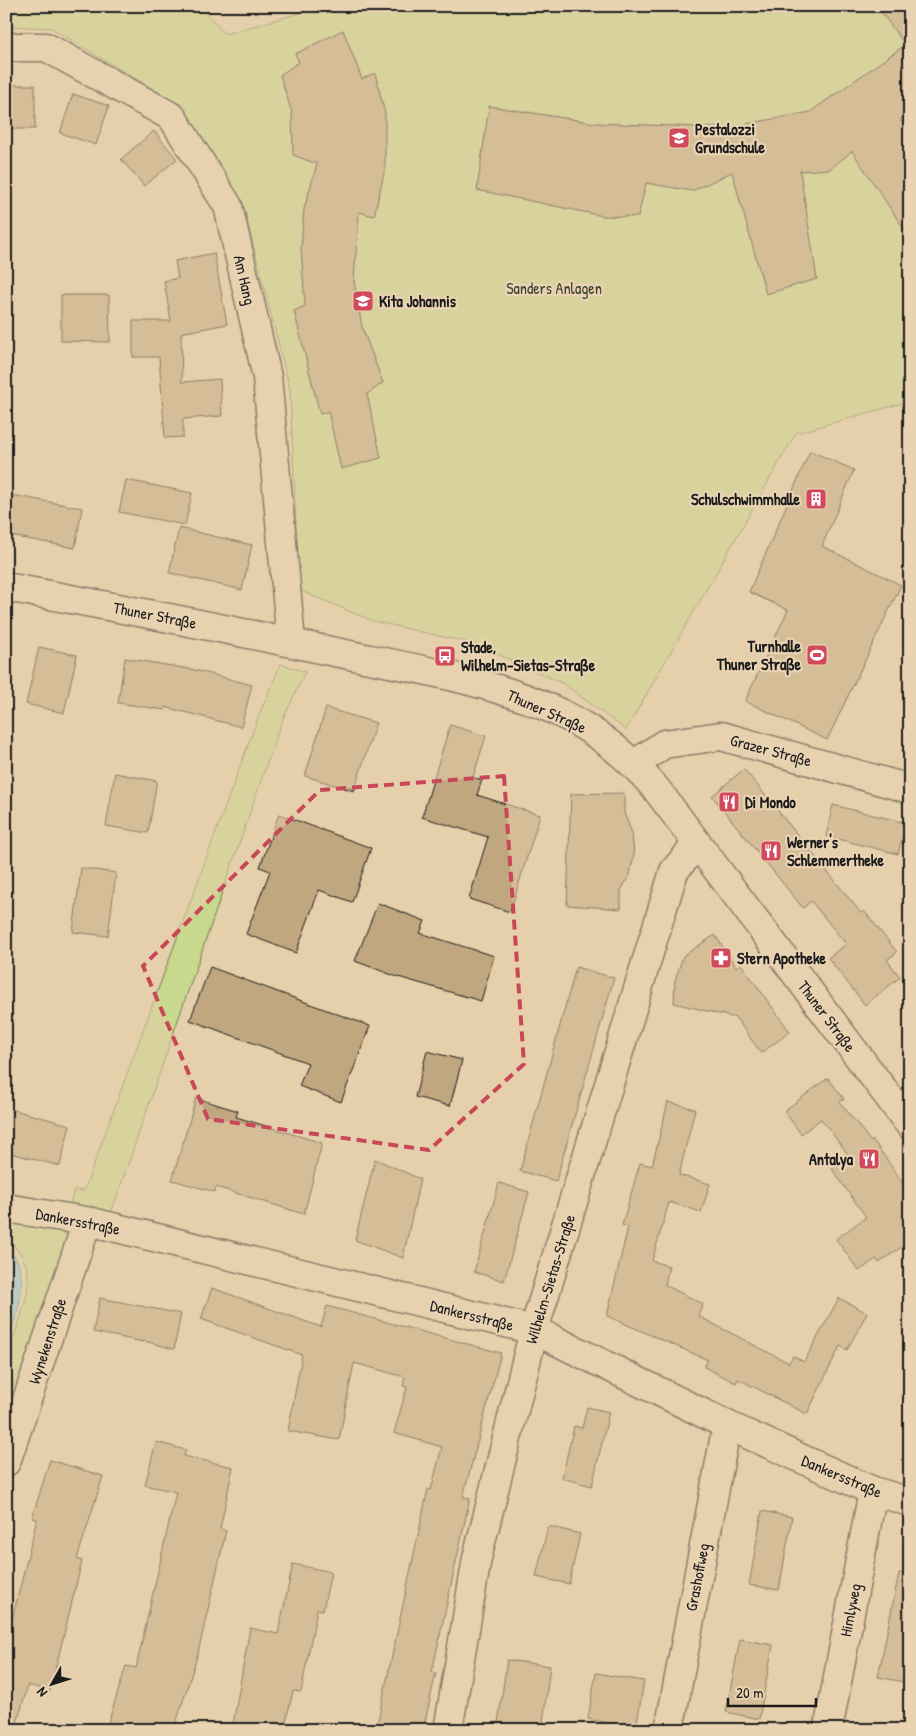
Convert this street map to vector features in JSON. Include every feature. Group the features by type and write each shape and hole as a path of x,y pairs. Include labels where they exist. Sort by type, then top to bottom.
{"street":[{"name":"Am Hang","path":"6,47 46,47 172,117 228,206 267,377 291,642"},
{"name":"Thuner Straße","path":"6,587 291,642 495,688 548,708 597,734 635,764 910,1125"},
{"name":"Grazer Straße","path":"635,764 664,744 720,736 910,789"},
{"name":"Wilhelm-Sietas-Straße","path":"448,1730 477,1558 534,1330 674,871 697,844"},
{"name":"Dankersstraße","path":"6,1208 92,1222 534,1330 727,1425 873,1491 910,1502"},
{"name":"Wynekenstraße","path":"6,1462 83,1234 92,1222"},
{"name":"Grashoffweg","path":"669,1730 727,1425"},
{"name":"Himlyweg","path":"828,1730 873,1491"}],"highlighted area":[{"path":"504,776 524,1064 429,1150 208,1119 143,966 320,790"}],"green space":[{"name":"Sanders Anlagen","path":"6,6 199,6 225,34 325,6 910,6 910,401 796,433 626,730 564,684 475,644 373,621 299,590 290,389 242,201 183,107 51,28 6,26"},
{"path":"281,664 305,672 280,726 111,1213 86,1207 6,1416 6,1365 26,1299 28,1283 26,1267 19,1252 6,1239 6,1220 64,1229 74,1190 84,1191 259,715"}],"water":[{"path":"6,1246 15,1257 20,1269 22,1282 18,1310 6,1350"}],"building":[{"path":"877,6 910,6 910,113 900,120 910,134 910,238 852,151 830,169 800,171 817,279 766,294 732,172 692,191 646,183 638,217 603,216 477,190 489,106 596,123 725,128 810,112 905,45"},
{"name":"Kita Johannis","path":"343,30 362,79 375,73 385,114 385,169 374,216 359,212 354,281 362,327 383,383 367,394 381,458 341,469 328,411 320,414 294,311 305,306 301,248 304,209 317,164 293,155 292,113 280,75 299,62 295,54"},
{"path":"6,85 35,85 35,129 6,129"},
{"path":"73,94 109,106 96,145 60,133"},
{"path":"154,131 177,159 144,186 121,159"},
{"path":"214,253 227,324 181,333 182,382 220,379 222,416 183,419 183,437 165,438 159,357 133,357 133,321 171,321 164,281 178,278 175,261"},
{"path":"61,295 109,295 110,342 61,341"},
{"name":"Turnhalle Thuner Straße","path":"810,451 854,470 822,546 901,585 827,740 745,701 788,610 749,592"},
{"path":"126,480 192,493 185,525 119,512"},
{"path":"6,494 82,508 75,548 6,535"},
{"path":"179,528 252,545 242,590 169,573"},
{"path":"39,647 77,655 64,713 26,704"},
{"path":"125,658 195,670 252,685 241,727 165,707 165,710 118,703"},
{"path":"326,708 376,723 354,791 305,776"},
{"path":"450,725 486,736 473,777 482,780 477,795 540,815 510,912 469,899 488,837 422,817"},
{"path":"744,769 861,913 864,911 897,952 887,960 900,977 865,1005 828,958 846,944 811,901 803,908 712,796"},
{"path":"115,773 157,781 148,833 106,826"},
{"path":"624,793 624,813 632,833 634,855 630,875 621,890 621,909 567,905 571,794"},
{"path":"833,805 906,823 898,854 826,836"},
{"path":"279,814 371,848 352,902 319,890 296,953 246,934 270,871 260,867"},
{"path":"81,868 116,873 108,936 73,932"},
{"path":"378,903 425,921 420,933 494,956 481,1001 395,976 355,961"},
{"path":"715,935 736,967 741,964 790,1032 761,1053 736,1018 674,1003 675,980 683,956"},
{"path":"210,967 370,1026 341,1102 299,1086 308,1063 190,1020"},
{"path":"576,967 614,978 556,1181 520,1171"},
{"path":"427,1051 462,1060 450,1106 415,1097"},
{"path":"828,1078 844,1099 840,1102 871,1142 873,1140 910,1193 910,1241 879,1263 876,1259 859,1271 836,1239 866,1217 832,1169 850,1157 821,1119 801,1134 784,1111"},
{"path":"196,1098 238,1111 236,1117 322,1143 304,1214 216,1187 215,1192 172,1180"},
{"path":"668,1102 695,1109 679,1175 710,1184 701,1212 669,1202 652,1261 669,1266 665,1285 703,1304 698,1316 789,1363 793,1356 804,1362 839,1298 867,1313 847,1350 840,1346 807,1414 738,1379 736,1383 704,1367 708,1360 607,1316 628,1227 622,1225 640,1163 652,1166"},
{"path":"6,1108 70,1125 60,1166 6,1152"},
{"path":"375,1159 420,1179 403,1258 355,1240"},
{"path":"499,1183 529,1192 504,1281 474,1272"},
{"path":"212,1288 321,1327 327,1306 501,1353 463,1497 470,1498 432,1672 436,1673 423,1730 376,1730 428,1489 431,1490 442,1447 394,1433 407,1387 403,1386 405,1377 354,1363 339,1440 288,1431 302,1355 201,1319"},
{"path":"100,1298 181,1314 174,1349 144,1341 93,1332"},
{"path":"587,1407 609,1412 592,1486 562,1478 574,1426 582,1428"},
{"path":"156,1442 186,1450 184,1456 233,1467 220,1529 226,1531 198,1653 174,1730 106,1730 126,1666 136,1668 176,1492 145,1485"},
{"path":"50,1460 103,1476 77,1559 82,1561 50,1691 28,1685 15,1730 6,1730 6,1644 37,1519 32,1518"},
{"path":"762,1511 792,1517 779,1590 749,1585"},
{"path":"548,1526 580,1534 569,1584 536,1577"},
{"path":"293,1564 331,1572 323,1610 317,1609 301,1692 293,1691 284,1730 232,1730 250,1628 278,1634"},
{"path":"899,1573 910,1574 910,1683 878,1677"},
{"path":"740,1639 773,1645 759,1719 726,1712"},
{"path":"507,1660 550,1666 542,1730 497,1730"},
{"path":"596,1673 644,1681 636,1728 588,1719"}],"place":[{"name":"Pestalozzi Grundschule","path":"679,138"},
{"name":"Kita Johannis","path":"363,301"},
{"name":"Schulschwimmhalle","path":"816,499"},
{"name":"Turnhalle Thuner Straße","path":"817,655"},
{"name":"Stade, Wilhelm-Sietas-Straße","path":"445,656"},
{"name":"Di Mondo","path":"729,802"},
{"name":"Werner's Schlemmertheke","path":"771,851"},
{"name":"Stern Apotheke","path":"721,958"},
{"name":"Antalya","path":"869,1159"}]}
